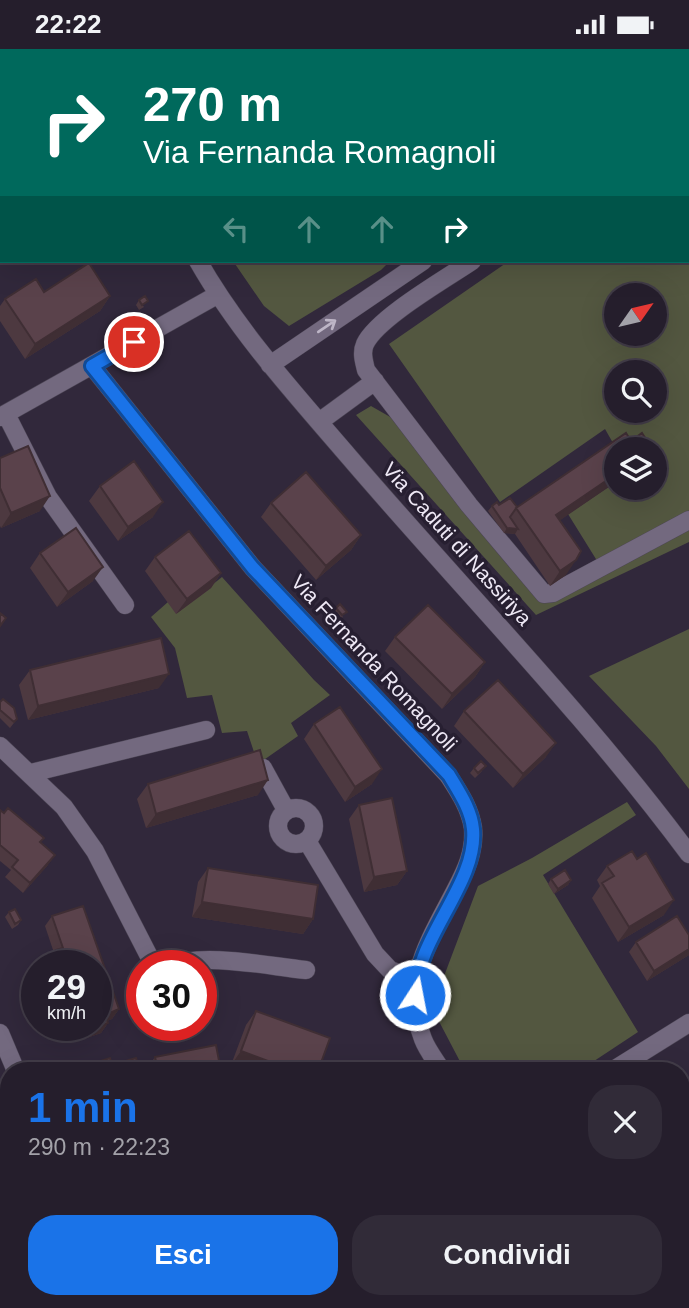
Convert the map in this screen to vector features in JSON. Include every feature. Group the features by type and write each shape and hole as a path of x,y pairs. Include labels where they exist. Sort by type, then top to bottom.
{"street":[{"name":"Via Caduti di Nassiriya","path":"199,263 218,295 270,365 405,522 548,678 689,854"},
{"path":"270,365 420,263"},
{"path":"469,263 382,323 372,333 362,357 366,370 469,505 544,594 553,593 689,520"},
{"path":"125,605 48,497 3,416 218,295"},
{"name":"Via Fernanda Romagnoli","path":"92,366 253,568 449,775 465,802 473,829 470,861 424,954 415,979 414,1010 423,1041 436,1062"},
{"path":"319,422 375,381"},
{"path":"31,773 206,730"},
{"path":"0,746 64,807 95,851 146,950"},
{"path":"263,768 286,810"},
{"path":"300,807 312,815 315,829 307,841 293,844 281,836 278,822 286,810 300,807"},
{"path":"307,841 375,954 390,970 415,979"},
{"path":"217,961 306,970"},
{"path":"626,1062 689,1023"},
{"path":"0,1033 12,1062"}],"green space":[{"path":"234,263 388,263 381,270 289,326 264,306"},
{"path":"506,263 689,263 689,542 536,615 356,415 371,406 392,418 537,596 604,572 568,514 604,490 604,500 667,500 667,437 610,437 605,429 500,502 389,344"},
{"path":"222,577 330,695 291,723 298,736 258,764 247,731 222,733 212,695 187,698 175,648 151,617 168,602 177,613"},
{"path":"689,629 689,789 656,746 589,676"},
{"path":"627,802 636,815 543,875 638,1032 593,1062 460,1062 432,1008 478,886 532,858"}],"building":[{"path":"89,263 110,296 35,344 5,299 36,279 44,292"},
{"path":"145,296 148,301 142,305 139,300"},
{"path":"28,446 50,496 11,513 0,488 0,458"},
{"path":"604,448 604,482 556,515 581,551 576,560 560,571 516,508"},
{"path":"134,461 163,502 128,527 100,486"},
{"path":"306,472 361,535 326,566 271,503"},
{"path":"510,498 517,507 510,517 518,529 507,528 492,506"},
{"path":"76,528 103,567 68,592 40,553"},
{"path":"189,531 221,573 187,599 155,557"},
{"path":"340,604 347,612 342,615 336,608"},
{"path":"428,605 485,662 452,694 395,637"},
{"path":"0,613 6,618 0,626"},
{"path":"161,638 169,674 38,706 30,670"},
{"path":"498,680 556,743 523,774 464,711"},
{"path":"3,699 14,708 17,719 14,722 0,710 0,702"},
{"path":"340,707 382,769 355,787 314,724"},
{"path":"260,750 268,780 156,814 148,784"},
{"path":"481,761 486,766 478,773 474,768"},
{"path":"392,798 407,871 374,877 359,805"},
{"path":"8,808 44,838 40,842 55,855 30,883 12,867 18,860 0,845 0,810 4,813"},
{"path":"632,851 637,859 646,853 674,900 629,927 602,883 614,876 607,866"},
{"path":"208,868 318,885 313,919 202,902"},
{"path":"565,870 571,880 558,889 551,879"},
{"path":"83,906 98,950 56,950 63,948 52,916"},
{"path":"15,909 21,920 15,924 9,912"},
{"path":"677,916 689,935 689,949 654,971 636,942"},
{"path":"112,989 119,1009 112,1012"},
{"path":"256,1011 330,1038 321,1062 271,1062 241,1051"},
{"path":"216,1045 219,1062 156,1062 155,1057"}],"route":[{"path":"134,342 92,366 253,568 449,775 465,802 473,829 470,861 424,954 415,979 415,995"}]}
